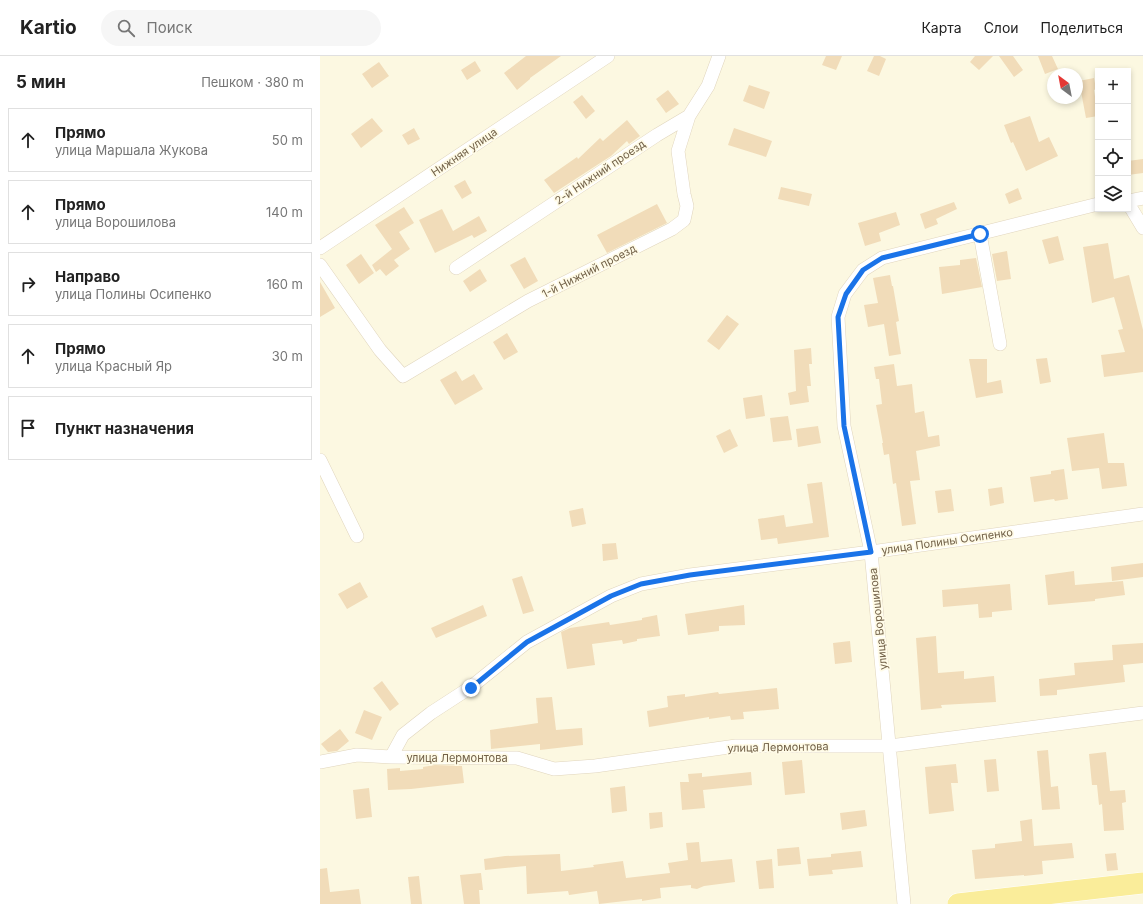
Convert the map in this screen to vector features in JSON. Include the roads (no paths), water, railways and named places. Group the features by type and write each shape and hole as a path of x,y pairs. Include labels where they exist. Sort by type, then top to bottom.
{"main road":[{"path":"958,904 1143,883"}],"street":[{"name":"Нижняя улица","path":"320,248 608,56"},
{"name":"2-й Нижний проезд","path":"456,268 657,135 689,116 708,86 719,56"},
{"name":"1-й Нижний проезд","path":"320,265 380,350 403,376 528,301 672,229 684,220 687,206 678,151 689,116"},
{"path":"1131,201 1143,198"},
{"name":"улица Ворошилова","path":"904,904 871,552 844,426 838,317 846,294 863,270 882,258 1095,205"},
{"path":"1131,207 1143,228"},
{"path":"980,234 1000,344"},
{"path":"320,460 357,536"},
{"name":"улица Полины Осипенко","path":"391,757 403,735 431,713 471,688 527,642 611,596 641,584 690,575 871,552 1143,514"},
{"name":"улица Лермонтова","path":"320,762 357,756 516,758 554,769 595,766 736,746 890,746 1143,713"}]}
